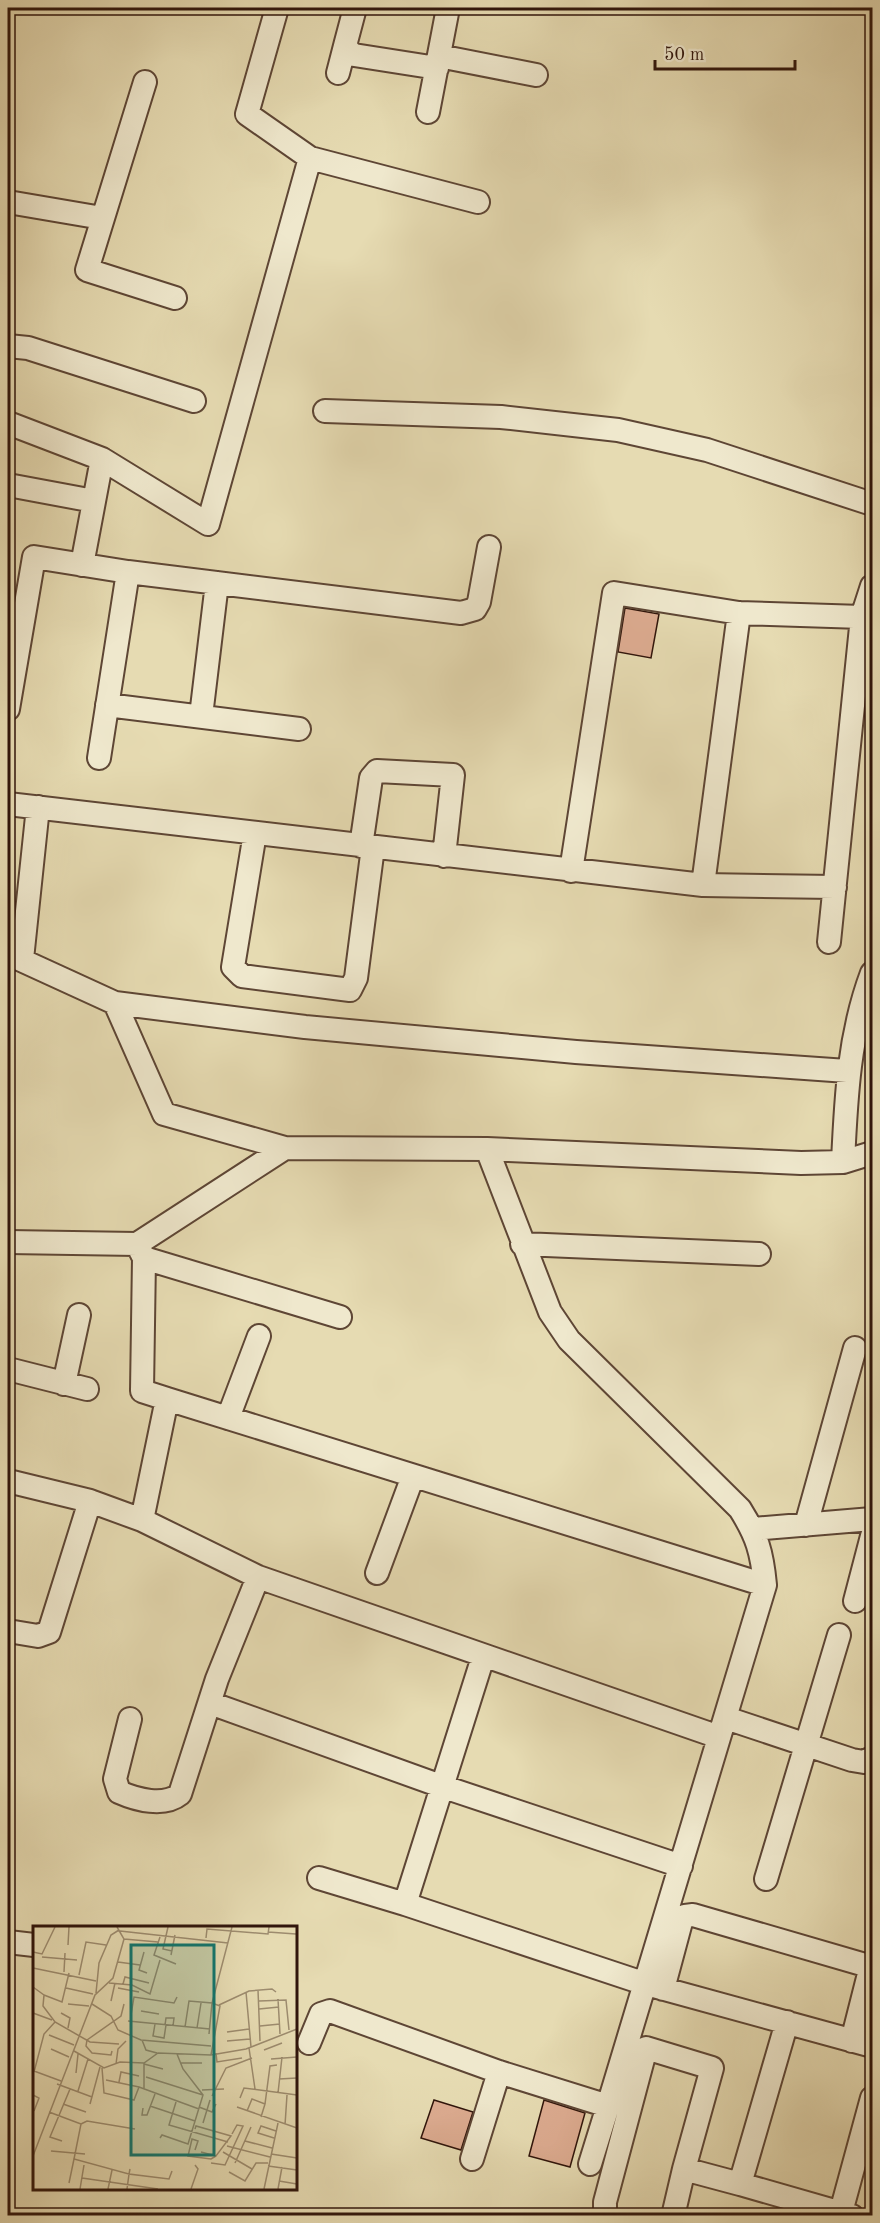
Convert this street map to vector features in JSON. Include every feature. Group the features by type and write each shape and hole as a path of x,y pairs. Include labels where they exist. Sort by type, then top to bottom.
{"street":[{"path":"277,8 247,114 310,158 478,202"},
{"path":"338,73 355,8"},
{"path":"428,112 448,8"},
{"path":"346,42 347,50 354,55 438,62 536,75"},
{"path":"145,82 87,270 175,298"},
{"path":"8,423 102,459 208,524 310,158"},
{"path":"8,202 102,218"},
{"path":"8,346 28,348 194,401"},
{"path":"325,411 501,417 618,430 707,450 873,504"},
{"path":"82,565 102,459"},
{"path":"8,485 94,501"},
{"path":"8,709 34,557 128,572 461,614 475,609 479,602 489,548"},
{"path":"99,758 128,572"},
{"path":"201,716 217,583"},
{"path":"829,942 867,619 873,586"},
{"path":"571,871 614,593 739,614 867,619"},
{"path":"703,885 739,614"},
{"path":"107,705 298,729"},
{"path":"255,833 233,968 242,976 350,990 356,978 371,778 377,771 453,775 444,856"},
{"path":"8,804 703,885 835,887"},
{"path":"38,807 15,956 115,1003 328,1029 576,1052 847,1071"},
{"path":"843,1162 847,1071 866,990 873,973"},
{"path":"115,1003 164,1114 285,1148 487,1149 801,1163 843,1162 873,1153"},
{"path":"141,1251 285,1148"},
{"path":"487,1149 550,1312 570,1340 740,1509 753,1529 761,1550 765,1585 681,1866 655,1986"},
{"path":"8,1242 141,1251 340,1317"},
{"path":"522,1244 759,1254"},
{"path":"141,1251 142,1391 765,1585"},
{"path":"64,1384 79,1315"},
{"path":"228,1418 259,1336"},
{"path":"806,1525 855,1348"},
{"path":"8,1369 87,1389"},
{"path":"142,1520 166,1399"},
{"path":"377,1573 413,1476"},
{"path":"8,1481 90,1501 142,1520 258,1577 483,1657 723,1727 806,1744 852,1760 864,1762 873,1758"},
{"path":"8,1631 38,1636 49,1632 90,1501"},
{"path":"753,1529 873,1519"},
{"path":"855,1600 873,1536"},
{"path":"130,1719 115,1779 119,1792 164,1802 180,1794 210,1703 258,1577"},
{"path":"766,1879 839,1635"},
{"path":"405,1904 483,1657"},
{"path":"210,1703 441,1786 681,1866"},
{"path":"319,1878 655,1986 862,2043 872,1966 693,1915 685,1916 655,1986 608,2106 590,2164"},
{"path":"8,1942 33,1946"},
{"path":"309,2043 321,2014 330,2011 499,2072 608,2106"},
{"path":"740,2184 787,2022"},
{"path":"605,2216 605,2202 646,2048 712,2068 672,2216"},
{"path":"472,2159 499,2072"},
{"path":"684,2169 846,2214 873,2098"}],"building":[{"path":"625,608 659,614 651,658 618,652"},
{"path":"434,2100 473,2112 461,2150 421,2138"},
{"path":"544,2100 585,2113 570,2167 529,2156"}]}
